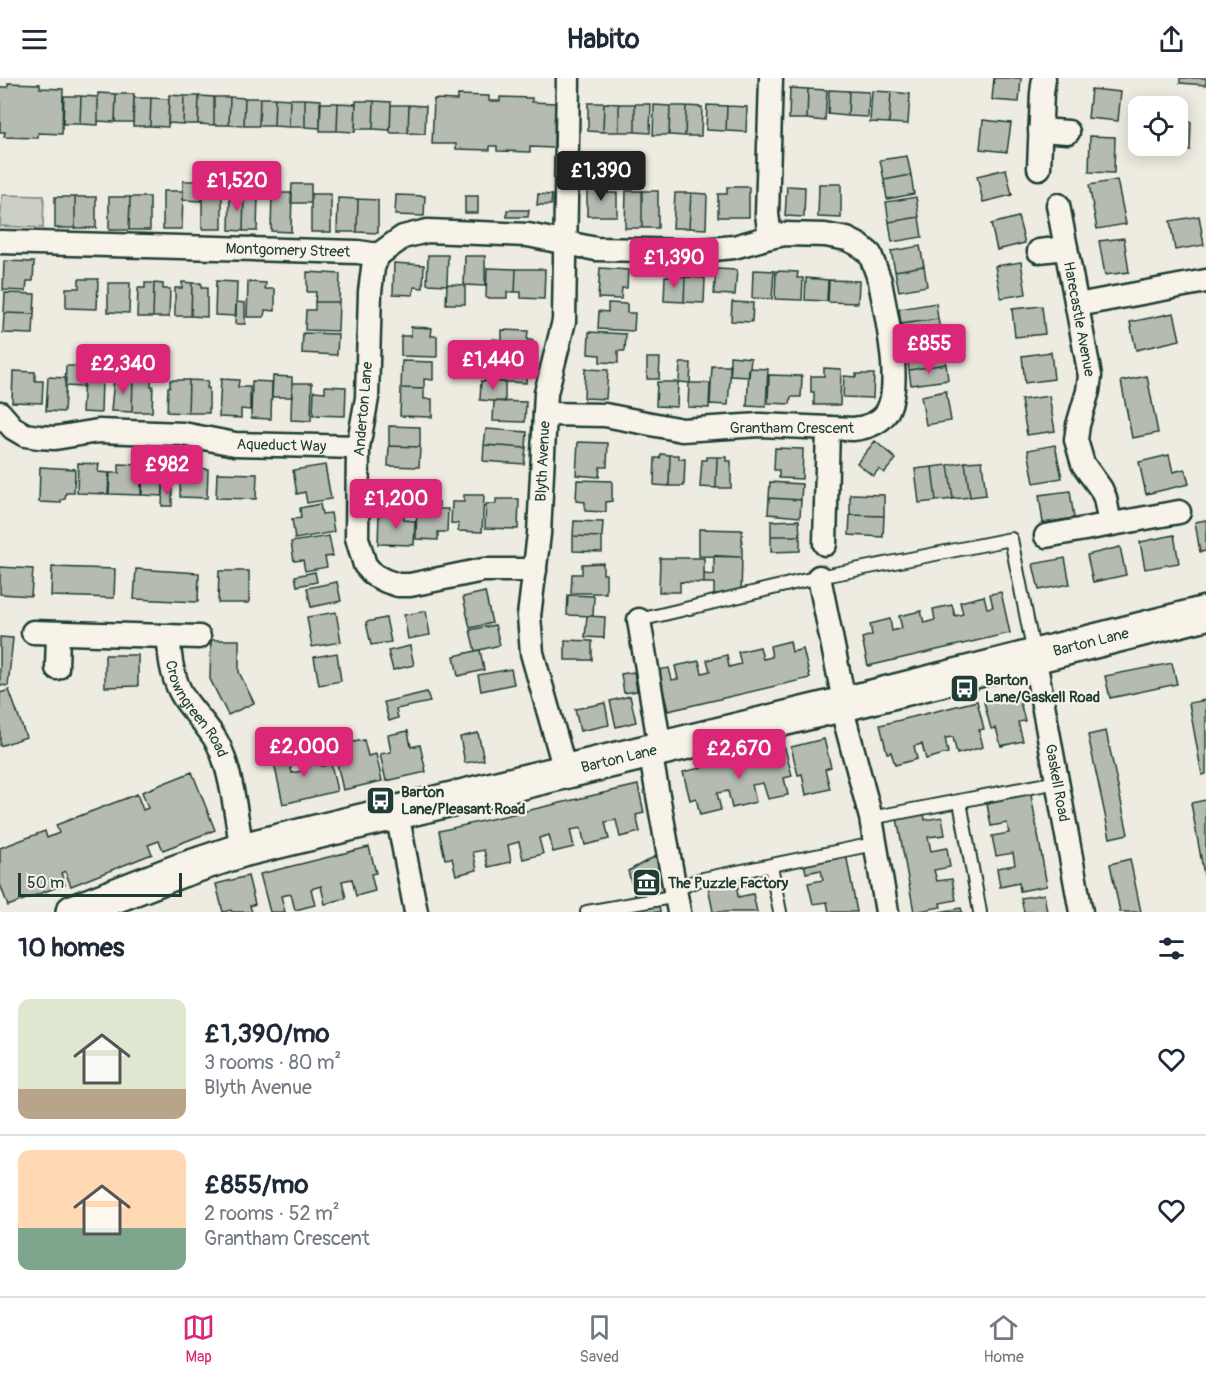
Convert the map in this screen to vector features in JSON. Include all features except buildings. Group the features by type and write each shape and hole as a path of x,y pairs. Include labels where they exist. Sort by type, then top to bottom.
{"main road":[{"name":"Barton Lane","path":"73,912 179,871 242,850 844,704 1206,613"}],"street":[{"name":"Blyth Avenue","path":"565,770 532,652 529,616 542,494 548,378 564,321 568,78"},
{"path":"770,237 767,214 771,78"},
{"path":"1039,168 1044,78"},
{"path":"1040,130 1068,132"},
{"name":"Harecastle Avenue","path":"1058,205 1090,376 1078,425 1077,452 1101,489 1110,524"},
{"path":"378,255 403,237 427,231 528,235 567,243"},
{"name":"Grantham Crescent","path":"545,414 604,415 682,430 760,425 853,429 865,427 882,418 894,394 895,378 876,266 870,254 847,239 785,234 734,247 691,251 596,249 567,243"},
{"name":"Montgomery Street","path":"0,242 358,252 378,255"},
{"name":"Harecastle Avenue","path":"1039,251 1066,248"},
{"name":"Anderton Lane","path":"378,255 373,268 370,292 367,398 358,447 357,538 365,565 374,575 386,582 410,585 483,570 535,570"},
{"path":"1077,305 1206,281"},
{"name":"Aqueduct Way","path":"0,414 13,428 26,435 39,437 54,438 98,431 183,434 235,444 358,447"},
{"path":"825,544 828,428"},
{"path":"1046,536 1179,512"},
{"path":"819,577 844,704 844,717 871,818 887,912"},
{"path":"639,620 679,912"},
{"name":"Crowngreen Road","path":"33,632 199,637"},
{"path":"57,668 58,633"},
{"name":"Crowngreen Road","path":"169,636 169,655 174,678 184,698 217,742 232,792 242,850"},
{"name":"Gaskell Road","path":"1034,656 1081,912"},
{"path":"397,813 416,912"}],"lane":[{"path":"639,620 819,577 1011,539 1034,656"},
{"path":"871,818 1057,782"},
{"path":"960,802 980,912"},
{"path":"587,912 666,898 675,890 698,880 874,844"},
{"path":"771,866 780,912"}],"shaded area":[{"path":"2,195 44,196 43,228 0,226"}],"place":[{"name":"Barton Lane/Gaskell Road","path":"964,689"},
{"name":"Barton Lane/Pleasant Road","path":"380,801"},
{"name":"The Puzzle Factory","path":"647,883"}]}
